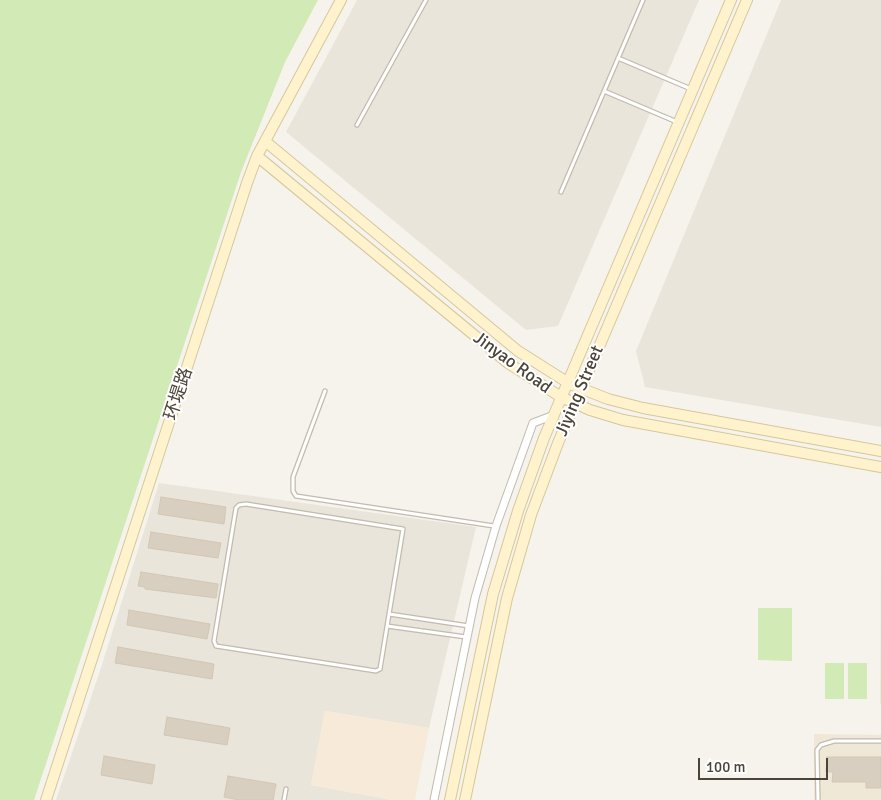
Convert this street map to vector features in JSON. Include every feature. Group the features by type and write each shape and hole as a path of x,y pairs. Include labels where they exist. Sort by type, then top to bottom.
{"street":[{"name":"环堤路","path":"46,800 229,235 257,156 341,0"},
{"name":"Jiying Street","path":"450,800 492,594 518,511 567,382 731,0"},
{"name":"Jiying Street","path":"465,800 507,598 531,515 574,404 747,0"},
{"name":"Jinyao Road","path":"265,141 518,351 567,382 608,399 643,408 881,451"},
{"name":"Jinyao Road","path":"257,156 508,363 561,398 574,404 632,422 881,467"},
{"path":"434,800 475,598 496,526 533,423 554,415"}],"lane":[{"path":"357,125 426,0"},
{"path":"561,192 643,0"},
{"path":"618,58 693,89"},
{"path":"604,91 679,123"},
{"path":"324,392 294,477 293,491 296,496 496,526"},
{"path":"246,504 403,529 389,614 380,669 376,671 216,646 214,641 236,508 239,505 246,504"},
{"path":"389,614 469,626"},
{"path":"387,626 467,637"},
{"path":"818,800 818,750 821,745 834,741 881,741"},
{"path":"284,800 286,789"}],"shaded area":[{"path":"357,0 699,0 558,326 526,330 286,132"},
{"path":"781,0 881,0 881,427 645,387 636,351"},
{"path":"159,483 476,527 429,728 325,711 311,785 393,800 56,800 100,671"},
{"path":"881,564 881,704 880,704"},
{"path":"325,711 429,728 415,800 393,800 311,785"},
{"path":"814,734 881,735 881,800 814,800"}],"green space":[{"path":"0,0 318,0 285,62 241,172 34,800 0,800"},
{"path":"758,608 792,608 792,661 758,660"},
{"path":"825,663 844,663 844,699 825,699"},
{"path":"848,663 867,663 867,699 848,699"}],"building":[{"path":"161,497 226,507 224,524 158,514"},
{"path":"151,532 221,543 218,558 148,548"},
{"path":"141,572 218,584 216,598 145,589 145,587 138,586"},
{"path":"129,610 210,624 207,639 127,625"},
{"path":"118,647 214,664 212,679 115,663"},
{"path":"167,717 230,728 227,745 164,735"},
{"path":"104,756 155,765 152,784 101,775"},
{"path":"827,757 881,757 881,788 866,788 866,782 832,782 833,772 826,772"},
{"path":"228,776 276,784 273,800 239,800 224,797"}]}
